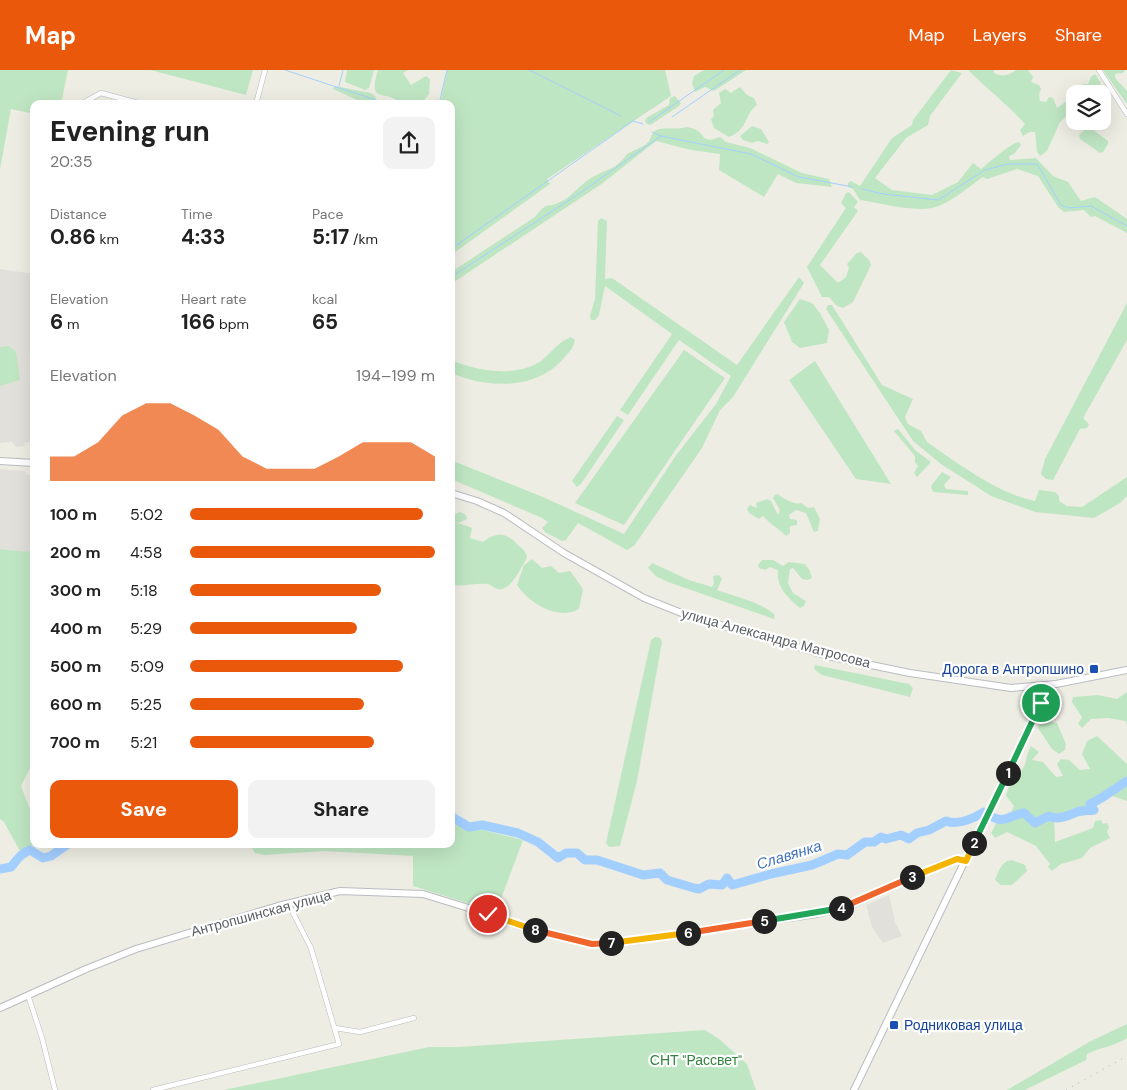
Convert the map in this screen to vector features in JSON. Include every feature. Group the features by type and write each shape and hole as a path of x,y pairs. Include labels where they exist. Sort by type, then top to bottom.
{"street":[{"path":"257,100 265,70"},
{"path":"1099,70 1127,114"},
{"path":"88,100 101,93 127,100"},
{"path":"0,460 30,463"},
{"name":"улица Александра Матросова","path":"455,494 477,501 504,513 603,576 644,598 690,616 832,657 989,687 1018,688 1043,686 1127,670"},
{"path":"854,1090 1038,710 1043,686"},
{"name":"Антропшинская улица","path":"0,1008 136,949 288,903 340,891 422,894 553,936 592,944 626,942 833,910 864,900 942,864 957,859 966,861"},
{"path":"153,1090 339,1044 311,948 288,903"},
{"path":"28,995 42,1038 55,1090"},
{"path":"335,1028 360,1032 414,1018"}],"shaded area":[{"path":"0,269 30,273 30,442 24,443 25,446 16,447 12,442 0,443"},
{"path":"0,469 25,471 26,475 30,475 30,553 0,549"},
{"path":"889,895 895,922 902,936 883,943 872,927 866,905"}],"green space":[{"path":"0,70 68,70 62,100 30,100 30,113 11,109 0,169"},
{"path":"150,70 253,70 246,95"},
{"path":"347,70 374,70 369,88 365,90 345,82"},
{"path":"378,70 408,70 403,73 411,85 426,76 430,79 429,94 424,100 397,100 377,92 375,81"},
{"path":"447,70 665,70 671,96 547,179 550,184 455,252 455,100 441,100"},
{"path":"704,70 746,70 714,91 705,87 695,92 692,83 694,76"},
{"path":"951,70 962,73 930,116 928,125 906,138 875,178 892,190 932,195 958,182 973,163 981,169 1005,149 1019,142 1021,145 1014,154 1009,156 1010,160 1036,158 1053,176 1068,182 1081,201 1095,197 1127,219 1127,233 1095,216 1091,217 1084,210 1064,212 1058,207 1038,176 1017,169 987,179 983,177 952,199 933,208 913,209 860,200 853,189 848,187 848,183 851,181 860,186 892,138 912,125 913,120"},
{"path":"968,70 994,70 994,73 1008,75 1016,70 1028,70 1033,77 1031,82 1039,85 1041,89 1039,94 1040,101 1046,102 1049,97 1053,98 1057,108 1066,102 1066,117 1060,122 1047,151 1040,156 1037,152 1035,132 1030,132 1023,136 1020,130 1025,124"},
{"path":"1103,70 1125,70 1123,73 1115,74 1115,78 1127,91 1127,104"},
{"path":"1095,74 1101,83 1100,85 1082,85 1088,84 1091,77"},
{"path":"335,86 371,93 376,100 357,100 333,89"},
{"path":"740,87 747,95 754,98 757,105 740,130 729,137 714,128 711,119 714,116 713,110 721,103 719,93 725,89 731,93"},
{"path":"675,96 681,103 679,106 652,124 649,125 645,122 646,118 669,105 670,98"},
{"path":"752,126 761,129 769,142 767,144 743,140 740,136"},
{"path":"662,128 692,128 701,133 704,138 710,140 720,137 726,142 750,148 802,173 829,179 832,187 796,183 778,174 764,197 719,170 720,154 691,150 656,141 603,183 455,281 455,269 535,217 545,207 564,200 588,180 618,164 626,155 647,144 655,131"},
{"path":"1084,130 1093,130 1108,141 1108,144 1103,152 1100,153 1080,139 1079,135"},
{"path":"849,192 858,202 854,207 858,211 820,265 838,283 846,277 849,268 847,264 857,253 861,252 871,265 853,302 843,308 837,306 829,297 822,297 807,267 846,208 841,203 846,193"},
{"path":"601,218 607,221 605,279 612,278 737,365 799,277 804,283 733,397 720,410 702,448 634,546 627,550 578,523 566,540 562,541 545,532 542,528 548,522 542,518 455,481 455,462 543,497 624,534 677,454 716,404 731,376 679,340 628,415 620,410 672,334 605,286 599,315 595,320 591,320 590,316 595,299 598,221"},
{"path":"800,299 812,303 820,313 829,330 827,343 800,348 792,342 784,322"},
{"path":"1127,303 1127,340 1083,418 1089,424 1087,428 1080,429 1053,480 1046,479 1041,474 1045,459"},
{"path":"828,305 832,305 882,385 913,399 905,417 908,424 921,431 927,442 965,468 1006,491 1035,501 1039,490 1055,492 1059,496 1059,501 1067,506 1082,507 1127,477 1127,496 1120,503 1094,518 1035,512 991,496 941,464 913,441 826,309"},
{"path":"571,337 575,340 570,350 552,369 539,377 510,384 494,384 479,382 455,374 455,362 484,370 520,370 541,361"},
{"path":"9,346 16,352 20,380 0,386 0,347"},
{"path":"684,350 725,378 624,525 575,503"},
{"path":"815,361 891,484 856,479 789,380"},
{"path":"617,416 624,420 581,484 577,487 572,481"},
{"path":"898,429 915,450 931,462 917,477 914,473 918,466 915,462 915,456 894,431"},
{"path":"942,472 951,477 944,485 946,489 968,491 968,495 933,492 931,486"},
{"path":"778,494 786,500 801,503 808,508 814,507 820,519 818,531 814,532 806,513 796,510 789,515 790,519 797,520 797,525 790,526 790,533 786,536 763,516 759,519 749,513 747,509 750,505 757,508 756,503 767,499 771,501 778,515 780,510 773,498"},
{"path":"460,512 466,515 467,519 458,523 472,528 470,538 483,542 493,536 502,535 510,538 523,549 527,558 507,587 498,589 487,584 455,585 455,514"},
{"path":"0,549 30,551 30,768 21,786 30,808 30,846 20,851 4,822 0,819"},
{"path":"532,559 542,568 551,566 559,573 570,571 583,590 579,609 562,613 553,611 536,604 522,592 517,585 524,565"},
{"path":"762,560 773,560 783,566 789,562 805,564 812,578 802,579 793,568 790,569 788,583 793,593 806,601 804,606 800,608 784,592 779,582 778,570 770,567 765,570 759,568 758,565"},
{"path":"652,563 689,580 712,587 714,583 713,576 719,575 722,579 717,590 748,600 769,610 775,615 774,619 657,577 648,568"},
{"path":"655,637 660,638 662,642 637,781 620,846 609,847 606,843 651,640"},
{"path":"815,665 909,684 913,688 910,697 822,675 814,669"},
{"path":"1127,692 1127,726 1126,721 1108,718 1091,719 1082,728 1078,724 1082,717 1072,702 1073,697 1098,695 1117,699"},
{"path":"1041,720 1057,723 1066,744 1065,750 1059,754 1052,749 1038,728"},
{"path":"1097,736 1127,764 1127,801 1112,796 1108,792 1095,805 1092,813 1054,817 1055,842 1093,828 1095,821 1101,820 1103,824 1107,823 1109,827 1107,832 1110,838 1090,848 1082,858 1061,864 1052,871 1048,867 1050,864 1036,846 1007,832 995,838 991,833 999,818 1009,817 1014,806 1006,796 1007,791 1022,770 1031,746 1039,752 1032,760 1043,762 1056,777 1063,776 1057,764 1061,759 1069,760 1080,770 1090,769 1082,754 1087,741"},
{"path":"455,823 523,840 496,912 413,886 413,856 324,851 264,855 255,853 252,848 455,848"},
{"path":"1012,860 1025,865 1027,871 1012,885 1001,885 995,880 998,873 1005,862"},
{"path":"1127,1024 1127,1038 1122,1041 1087,1054 1086,1060 1025,1090 1007,1090 1089,1042"},
{"name":"СНТ \"Рассвет\"","path":"705,1030 719,1039 747,1064 756,1090 224,1090 429,1047 459,1047"}],"waterway":[{"path":"285,70 376,100"},
{"path":"339,86 343,70"},
{"path":"440,100 447,70"},
{"path":"529,70 621,116"},
{"path":"649,122 724,70"},
{"path":"672,117 740,70"},
{"path":"455,246 633,121 643,124"},
{"path":"652,132 661,136 751,154 799,177 853,187"},
{"path":"455,274 577,195 661,136"},
{"path":"862,189 883,194 938,200 985,170 1008,164 1037,164 1061,205 1068,208 1091,206 1127,226"},
{"name":"Славянка","path":"455,819 469,827 482,825 518,833 538,842 558,858 566,853 577,853 585,860 597,860 643,875 660,873 667,880 699,889 709,884 722,885 727,878 732,885 812,865 838,854 847,855 865,842 874,842 881,837 886,839 901,835 909,839 917,833 929,830 946,821 961,822 984,812 1000,820 1024,813 1035,823 1049,816 1060,818 1079,811 1094,810 1090,804 1127,781"},
{"name":"Славянка","path":"0,869 11,867 21,855 30,850 43,858 51,856 62,848"}],"railway":[{"path":"1066,1090 1127,1056"}],"place":[{"name":"Дорога в Антропшино","path":"1094,669"},
{"name":"Родниковая улица","path":"894,1025"}],"route":[{"path":"488,914 553,936 592,944 626,942 817,914 864,900 942,864 957,859 966,861 1041,703"}]}
